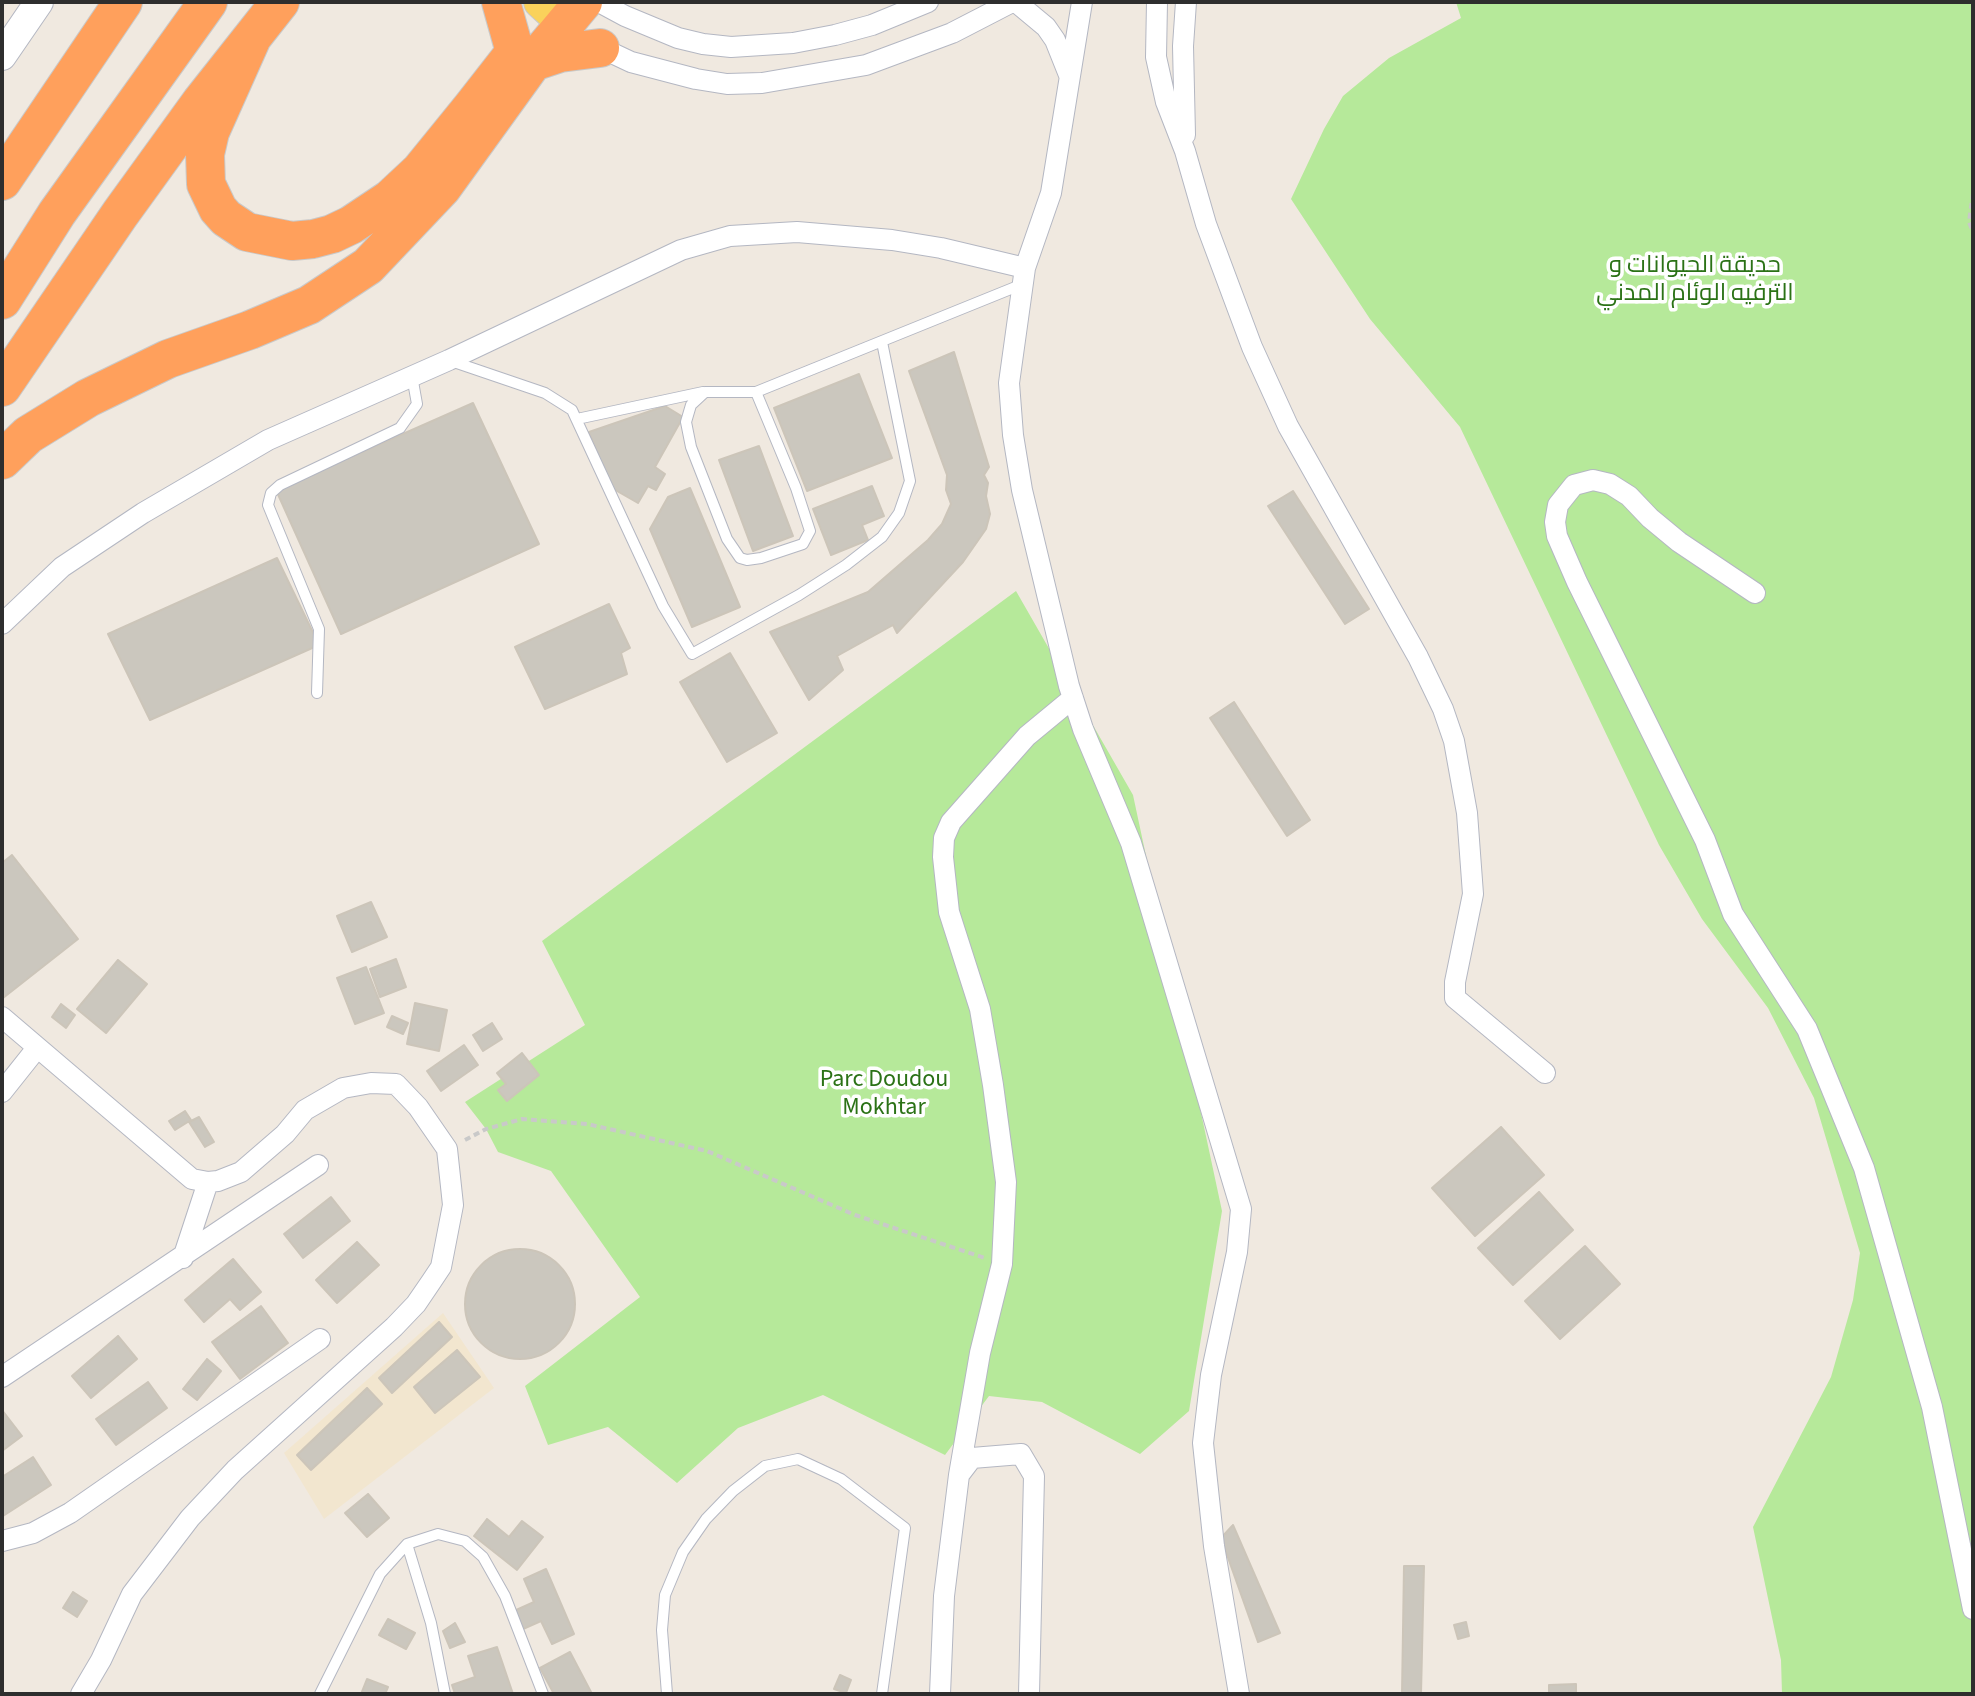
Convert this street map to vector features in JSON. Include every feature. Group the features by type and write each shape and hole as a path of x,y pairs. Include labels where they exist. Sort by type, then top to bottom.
{"highway":[{"path":"2,181 123,2"},
{"path":"2,300 57,213 208,2"},
{"path":"2,387 120,214 201,102 280,2"},
{"path":"501,2 513,37 524,57"},
{"path":"2,460 28,435 88,398 168,359 309,305 368,266 442,188 524,57 559,8"},
{"path":"251,40 210,132 205,154 206,184 226,218 247,232 292,241 332,234 390,199 420,171 524,57 600,48"}],"street":[{"path":"7,48 26,2"},
{"path":"7,48 39,2"},
{"path":"599,2 678,38 703,44 759,47 821,38 872,25 928,2"},
{"path":"559,8 600,48 631,62 727,84 762,83 866,65 952,33 1014,2 1046,27 1069,75"},
{"path":"1082,2 1051,193 1024,276 1009,383 1013,435 1022,490 1073,698 1131,843 1241,1209 1237,1252 1209,1388 1203,1443 1214,1546 1239,1694"},
{"path":"1157,2 1155,37 1160,80 1206,224 1252,347 1269,387 1336,514 1418,657 1443,709 1454,741 1467,813 1473,894 1455,998 1545,1073"},
{"path":"1185,151 1183,46 1186,2"},
{"path":"2,624 62,567 154,506 268,440 449,360 681,250 730,236 797,232 892,240 955,251 1024,276"},
{"path":"1755,593 1679,542 1629,496 1610,484 1593,480 1574,485 1558,505 1555,522 1557,536 1571,569 1705,840 1733,914 1807,1029 1864,1168 1932,1407 1973,1609"},
{"path":"940,1694 944,1596 959,1475 980,1353 1002,1264 1006,1182 980,1009 949,912 944,838 951,822 1027,736 1073,698"},
{"path":"2,1017 192,1179 218,1181 241,1172 285,1134 305,1110 343,1088 371,1083 396,1084 418,1107 447,1149 453,1205 441,1267 436,1275 416,1304 394,1327 265,1442 190,1518 132,1594 81,1694"},
{"path":"2,1092 37,1048"},
{"path":"2,1377 318,1165"},
{"path":"183,1258 208,1182"},
{"path":"2,1541 33,1533 70,1513 320,1339"},
{"path":"959,1475 972,1458 1021,1454 1034,1476 1029,1694"}],"lane":[{"path":"577,419 705,392 756,392 882,342 1024,276"},
{"path":"449,360 545,393 565,403 577,419 663,606 692,654 799,595 846,565 882,537 899,513 910,481 882,342"},
{"path":"317,693 319,629 268,505 271,493 280,485 400,428 417,404 412,376"},
{"path":"705,392 687,413 691,447 727,539 740,558 747,560 803,544 810,531 796,488 756,392"},
{"path":"667,1694 662,1630 665,1595 683,1552 706,1519 733,1491 765,1466 798,1459 841,1479 905,1528 882,1694"},
{"path":"320,1694 380,1574 407,1544 438,1534 465,1541 483,1557 505,1596 543,1694"},
{"path":"407,1544 431,1623 445,1694"}],"path":[{"path":"1973,193 1969,222 1973,232"},
{"path":"447,1149 486,1129 522,1119 587,1124 707,1151 855,1215 1002,1264"}],"shaded area":[{"path":"443,1313 494,1388 324,1519 284,1453"}],"green space":[{"name":"حديقة الحيوانات و الترفيه الوئام المدني","path":"1456,2 1973,2 1973,1694 1782,1694 1781,1660 1753,1527 1831,1377 1853,1300 1860,1253 1814,1098 1768,1008 1702,919 1659,845 1460,427 1370,319 1291,199 1343,96 1389,58 1461,18"},
{"name":"Parc Doudou Mokhtar","path":"1016,591 1133,795 1222,1211 1189,1411 1140,1454 1042,1402 989,1396 945,1455 823,1395 738,1428 677,1483 608,1427 548,1445 525,1386 640,1297 551,1171 498,1152 486,1129 465,1102 585,1025 542,941"}],"building":[{"path":"954,352 989,467 984,475 988,483 986,496 990,514 986,529 963,562 897,633 893,625 837,656 843,670 809,700 770,632 868,592 942,524 951,504 946,490 947,475 909,371"},
{"path":"859,374 892,458 807,491 774,408"},
{"path":"473,403 539,544 341,634 276,490"},
{"path":"665,406 683,417 655,467 665,474 656,490 648,486 638,503 610,487 589,432"},
{"path":"759,446 793,536 753,551 719,460"},
{"path":"872,486 884,516 862,525 868,540 831,555 813,509"},
{"path":"690,488 740,607 692,627 650,529 668,497"},
{"path":"1293,491 1369,609 1345,624 1268,506"},
{"path":"277,558 319,645 150,720 108,634"},
{"path":"609,604 630,648 621,653 627,674 545,709 515,647"},
{"path":"730,653 777,733 727,762 680,682"},
{"path":"1234,702 1310,820 1287,836 1210,718"},
{"path":"12,855 78,939 3,998 2,863"},
{"path":"371,902 387,937 352,952 337,916"},
{"path":"396,959 406,987 380,997 370,969"},
{"path":"118,960 147,984 106,1033 77,1009"},
{"path":"366,967 384,1013 355,1024 337,978"},
{"path":"415,1003 447,1010 439,1051 407,1044"},
{"path":"61,1004 75,1015 66,1028 52,1017"},
{"path":"392,1016 408,1023 403,1034 387,1027"},
{"path":"492,1023 502,1039 483,1051 473,1035"},
{"path":"464,1045 478,1065 441,1091 427,1071"},
{"path":"522,1053 539,1075 507,1101 498,1090 506,1084 497,1073"},
{"path":"185,1111 191,1120 175,1130 169,1121"},
{"path":"199,1117 214,1142 205,1147 189,1122"},
{"path":"1501,1127 1544,1175 1475,1236 1432,1188"},
{"path":"1539,1192 1573,1230 1513,1285 1478,1248"},
{"path":"331,1197 350,1221 303,1258 284,1234"},
{"path":"357,1242 379,1265 337,1303 316,1280"},
{"path":"1585,1246 1620,1284 1560,1339 1525,1301"},
{"path":"520,1249 541,1253 559,1265 571,1283 575,1304 571,1325 559,1343 541,1355 520,1359 499,1355 481,1343 469,1325 465,1304 469,1283 481,1265 499,1253"},
{"path":"233,1259 261,1292 240,1310 230,1299 204,1322 185,1300"},
{"path":"261,1306 288,1343 240,1379 212,1342"},
{"path":"439,1322 452,1337 392,1393 379,1378"},
{"path":"118,1336 137,1359 91,1398 72,1376"},
{"path":"457,1350 480,1377 435,1413 414,1387"},
{"path":"207,1359 221,1371 197,1400 183,1389"},
{"path":"148,1382 167,1408 116,1445 96,1419"},
{"path":"367,1388 382,1404 311,1470 297,1455"},
{"path":"2,1410 22,1436 2,1451"},
{"path":"33,1457 51,1485 3,1516 2,1477"},
{"path":"368,1494 389,1518 367,1537 345,1513"},
{"path":"487,1519 509,1537 522,1521 543,1537 517,1570 474,1536"},
{"path":"1233,1525 1280,1633 1258,1642 1221,1538"},
{"path":"1404,1566 1424,1566 1421,1694 1402,1694"},
{"path":"546,1569 574,1634 552,1644 541,1621 523,1629 514,1611 534,1602 524,1579"},
{"path":"73,1592 87,1601 77,1617 63,1608"},
{"path":"388,1619 415,1633 406,1649 379,1635"},
{"path":"1466,1622 1469,1636 1458,1639 1454,1625"},
{"path":"455,1623 465,1642 450,1648 443,1631"},
{"path":"497,1647 513,1694 455,1694 452,1685 475,1677 468,1656"},
{"path":"570,1652 591,1692 554,1694 540,1668"},
{"path":"840,1675 851,1680 846,1693 834,1689"},
{"path":"367,1679 388,1687 385,1694 361,1694"},
{"path":"1576,1684 1576,1694 1549,1694 1549,1685"}]}
